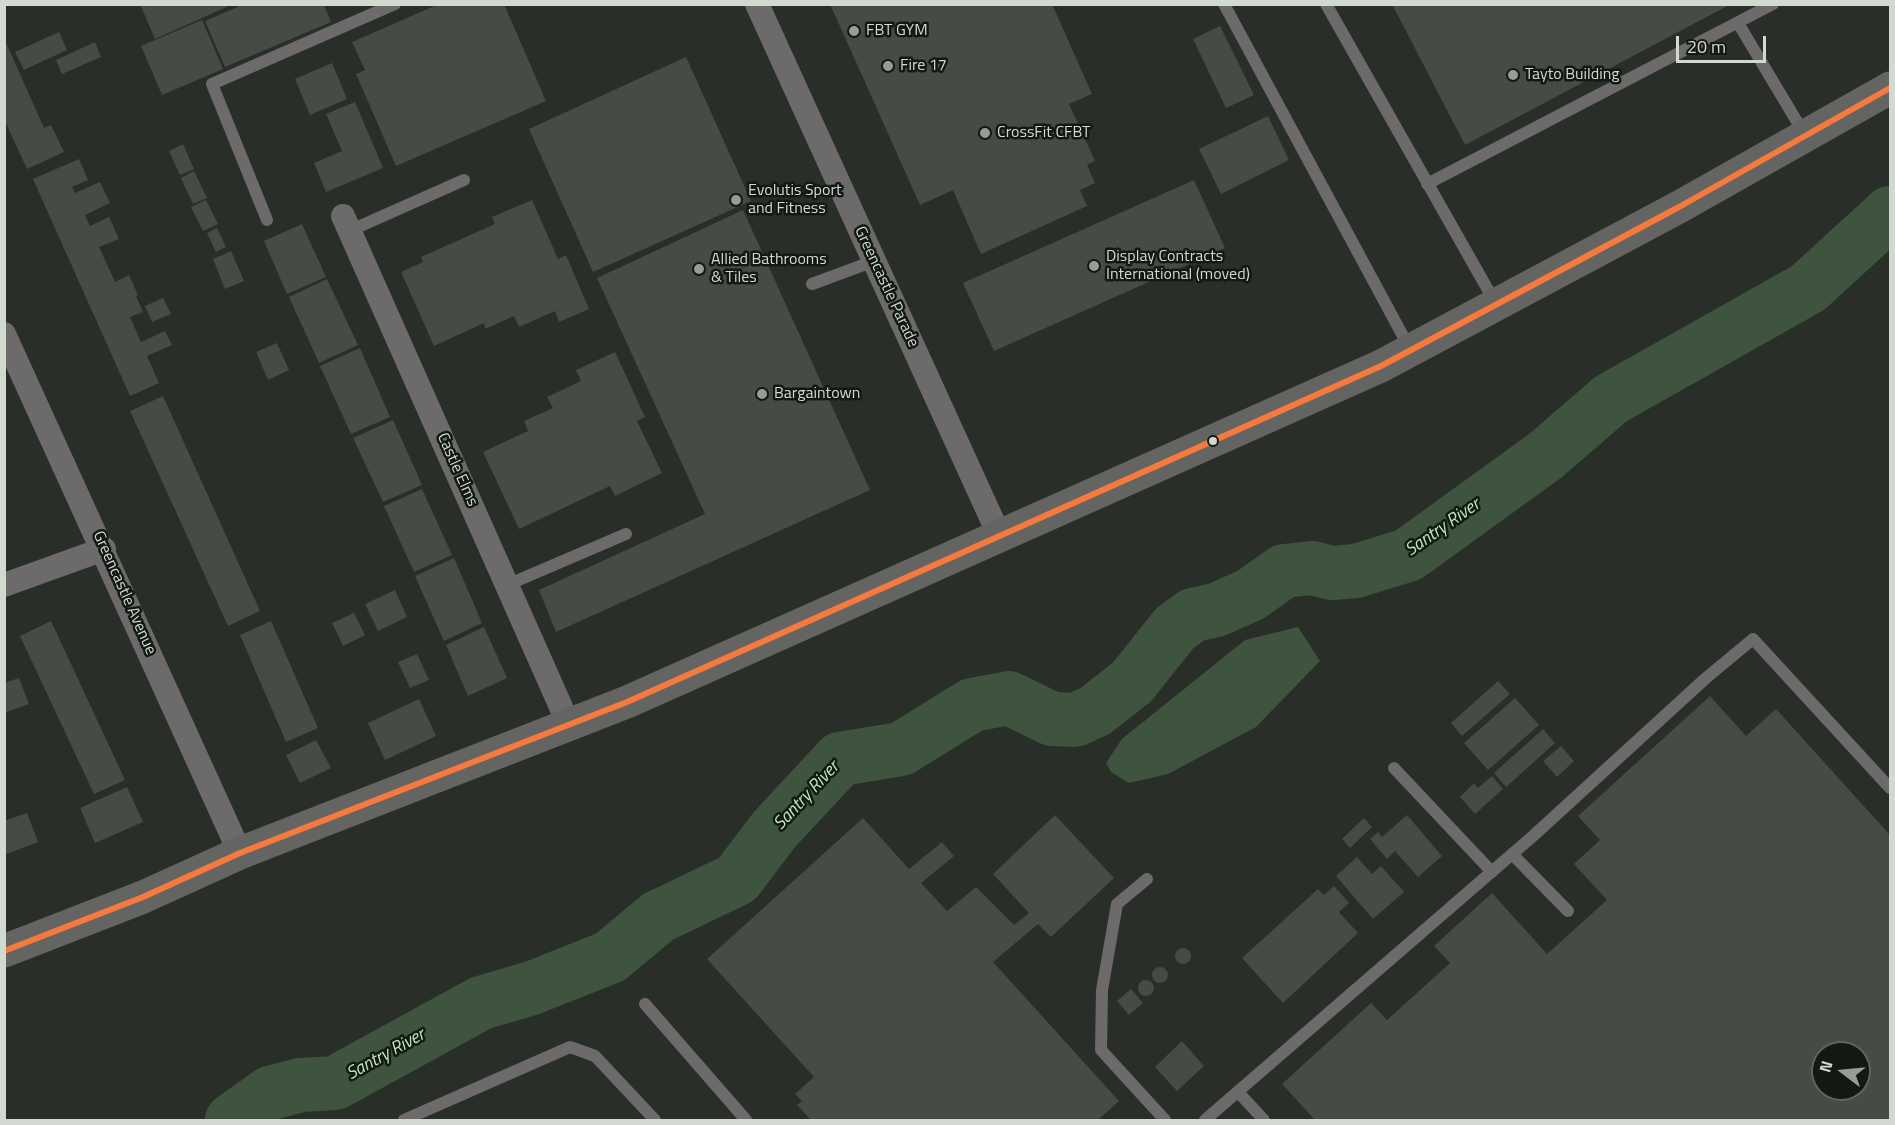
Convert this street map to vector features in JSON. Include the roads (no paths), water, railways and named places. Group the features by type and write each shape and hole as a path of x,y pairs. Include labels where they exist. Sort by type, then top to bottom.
{"street":[{"name":"Greencastle Parade","path":"757,4 1000,537"},
{"path":"4,951 143,897 240,853 627,702 1382,366 1890,88"},
{"name":"Castle Elms","path":"346,224 569,725"},
{"name":"Greencastle Avenue","path":"4,334 104,549 240,853"},
{"path":"4,585 104,549"}],"lane":[{"path":"267,220 212,84 395,4"},
{"path":"1224,4 1411,350"},
{"path":"1326,4 1496,305"},
{"path":"1427,184 1773,4"},
{"path":"1738,23 1805,136"},
{"path":"346,224 464,180"},
{"path":"812,284 874,261"},
{"path":"507,585 626,534"},
{"path":"1205,1120 1492,872 1706,678 1753,639 1890,788"},
{"path":"1394,768 1492,872"},
{"path":"1512,854 1568,911"},
{"path":"1146,879 1117,904 1102,990 1101,1050 1165,1120"},
{"path":"645,1004 746,1120"},
{"path":"404,1120 570,1047 595,1056 655,1120"},
{"path":"1238,1092 1264,1120"}],"waterway":[{"name":"Santry River","path":"232,1120 270,1093 301,1085 335,1083 481,1003 532,988 610,957 658,917 737,879 774,830 840,759 901,749 972,705 1009,698 1052,719 1075,720 1095,711 1132,682 1175,628 1193,615 1216,610 1250,595 1284,571 1312,568 1332,573 1356,571 1408,555 1545,456 1611,399 1808,288 1890,213"}],"place":[{"name":"FBT GYM","path":"854,31"},
{"name":"Fire 17","path":"888,66"},
{"name":"Tayto Building","path":"1513,75"},
{"name":"CrossFit CFBT","path":"985,133"},
{"name":"Evolutis Sport and Fitness","path":"736,200"},
{"name":"Display Contracts International (moved)","path":"1094,266"},
{"name":"Allied Bathrooms & Tiles","path":"699,269"},
{"name":"Bargaintown","path":"762,394"}]}
